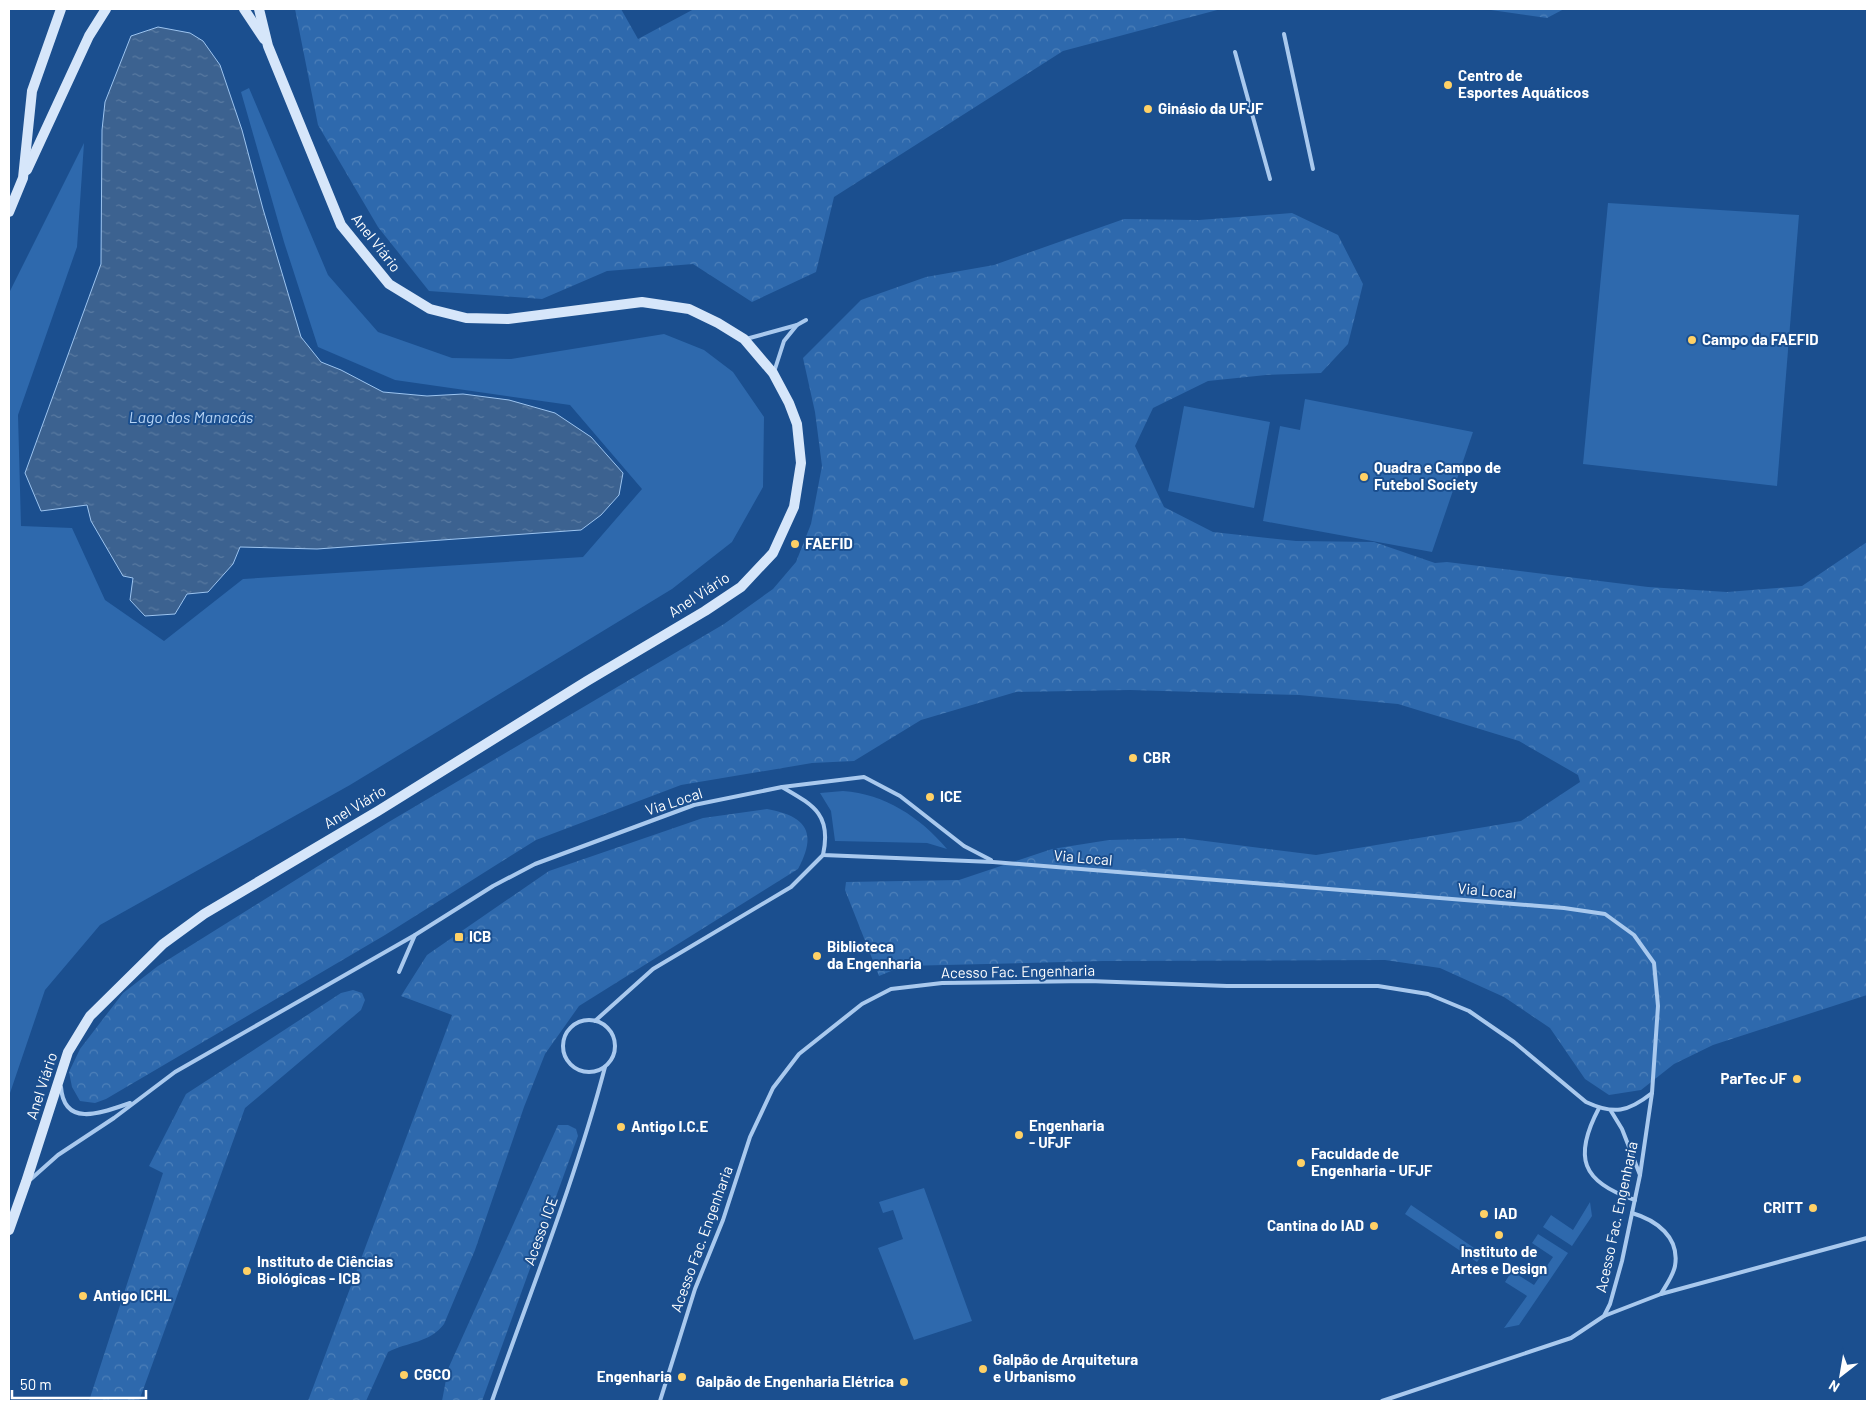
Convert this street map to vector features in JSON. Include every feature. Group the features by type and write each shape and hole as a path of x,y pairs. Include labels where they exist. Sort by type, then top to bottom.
{"main road":[{"path":"23,178 32,92 61,9"},
{"path":"9,212 89,36 106,9"},
{"path":"244,9 268,46"},
{"name":"Anel Viário","path":"9,1230 68,1052 90,1016 163,944 190,924 378,811 587,681 705,611 741,587 773,553 786,529 794,507 801,463 797,424 773,373 744,339 689,309 642,302 508,319 466,318 430,309 389,284 341,225 268,46 259,9"}],"lane":[{"path":"1284,34 1313,169"},
{"path":"1235,52 1270,179"},
{"path":"744,339 797,325 806,320"},
{"path":"773,373 784,341 797,325"},
{"name":"Via Local","path":"26,1182 58,1155 114,1118 174,1072 415,935 493,886 535,864 694,805 782,787 864,777 900,796 964,846 993,862 1564,908 1605,914 1634,934 1654,963 1658,1006 1652,1094"},
{"path":"595,1021 653,969 791,887 823,854 826,829 822,817 815,807 782,787"},
{"path":"823,854 993,862"},
{"path":"399,972 415,935"},
{"name":"Acesso Fac. Engenharia","path":"660,1401 695,1289 723,1220 750,1137 773,1088 799,1054 862,1004 891,989 942,983 1089,981 1227,986 1378,986 1428,994 1469,1011 1514,1042 1586,1102 1611,1111"},
{"path":"595,1021 609,1030 615,1044 611,1060 605,1067 591,1072 576,1068 569,1063 563,1048 567,1033 579,1022 595,1021"},
{"name":"Acesso ICE","path":"492,1401 566,1195 589,1126 605,1067"},
{"path":"60,1077 61,1097 68,1107 79,1114 93,1115 132,1103"},
{"path":"1640,1175 1622,1129 1611,1111 1626,1109 1638,1104 1652,1094"},
{"name":"Acesso Fac. Engenharia","path":"1382,1401 1571,1338 1604,1316 1617,1282 1632,1213 1640,1175 1652,1094"},
{"path":"1599,1108 1584,1141 1583,1157 1592,1175 1602,1186 1634,1200"},
{"path":"1632,1213 1649,1218 1661,1226 1670,1238 1675,1265 1660,1294"},
{"path":"1604,1316 1660,1294 1867,1238"}],"green space":[{"path":"295,9 621,9 638,39 694,9 1221,9 1063,51 834,197 816,272 752,302 693,264 607,271 542,299 429,291 378,227 318,125"},
{"path":"1484,9 1564,9 1547,18"},
{"path":"249,88 328,275 378,332 452,358 511,359 664,334 704,350 733,372 764,417 763,487 732,542 672,589 350,785 100,925 45,990 9,1096 9,293 84,143 77,247 18,415 21,526 72,528 105,600 164,641 243,579 583,557 642,489 570,405 395,380 318,347 284,242 241,92"},
{"name":"Campo da FAEFID","path":"1608,203 1799,215 1777,486 1583,464"},
{"path":"1292,213 1338,235 1363,284 1348,344 1321,373 1266,375 1208,381 1153,408 1135,446 1164,507 1213,532 1296,541 1374,542 1435,563 1447,562 1648,587 1727,592 1802,586 1867,542 1867,995 1713,1045 1674,1064 1641,1090 1609,1095 1585,1079 1550,1028 1504,997 1440,968 1385,960 1103,961 903,966 879,976 845,890 846,882 959,880 1052,849 1109,840 1182,838 1316,855 1521,821 1580,782 1578,775 1519,741 1398,704 1299,695 1130,690 1016,692 921,720 854,761 812,763 681,785 536,840 385,935 106,1099 95,1103 80,1101 72,1087 69,1072 80,1049 123,993 158,966 387,823 724,624 773,589 796,562 811,524 822,466 815,412 803,358 861,300 926,277 994,265 1124,219 1199,220"},
{"name":"Quadra e Campo de Futebol Society","path":"1305,399 1473,432 1432,552 1263,521 1280,426 1300,430"},
{"path":"1184,406 1270,422 1254,508 1168,491"},
{"path":"843,791 873,797 901,809 937,837 947,849 927,843 835,841 831,811 820,793"},
{"path":"767,809 791,816 805,828 807,845 798,869 579,1006 545,1054 524,1107 475,1250 444,1324 425,1339 388,1352 366,1401 308,1401 452,1015 401,996 427,955 549,871 703,818"},
{"path":"353,990 362,993 365,1000 361,1010 245,1108 139,1401 89,1401 163,1173 149,1166 186,1094 341,993"},
{"path":"558,1125 568,1125 576,1129 578,1136 482,1401 442,1401 448,1369"},
{"path":"924,1188 972,1321 914,1340 878,1248 903,1239 893,1210 883,1213 879,1202"},
{"path":"1590,1202 1592,1216 1572,1246 1543,1227 1551,1215 1573,1230"},
{"path":"1411,1205 1483,1254 1477,1262 1405,1214"},
{"path":"1538,1234 1568,1253 1519,1325 1504,1328 1527,1296 1505,1282 1512,1271 1534,1285 1553,1257 1532,1243"}],"water":[{"name":"Lago dos Manacás","path":"158,27 190,33 203,41 220,65 242,130 301,337 321,362 341,370 383,392 427,396 463,394 509,400 555,413 591,437 623,473 619,495 601,515 581,530 317,549 240,547 233,564 208,592 187,594 175,614 145,616 130,600 133,578 123,576 91,521 87,505 41,511 25,473 101,264 102,130 105,102 131,36"}],"place":[{"name":"Centro de Esportes Aquáticos","path":"1448,85"},
{"name":"Ginásio da UFJF","path":"1148,109"},
{"name":"Campo da FAEFID","path":"1692,340"},
{"name":"Quadra e Campo de Futebol Society","path":"1364,477"},
{"name":"FAEFID","path":"795,544"},
{"name":"CBR","path":"1133,758"},
{"name":"ICE","path":"930,797"},
{"name":"ICB","path":"459,937"},
{"name":"Biblioteca da Engenharia","path":"817,956"},
{"name":"ParTec JF","path":"1797,1079"},
{"name":"Antigo I.C.E","path":"621,1127"},
{"name":"Engenharia - UFJF","path":"1019,1135"},
{"name":"Faculdade de Engenharia - UFJF","path":"1301,1163"},
{"name":"CRITT","path":"1813,1208"},
{"name":"IAD","path":"1484,1214"},
{"name":"Cantina do IAD","path":"1374,1226"},
{"name":"Instituto de Artes e Design","path":"1499,1235"},
{"name":"Instituto de Ciências Biológicas - ICB","path":"247,1271"},
{"name":"Antigo ICHL","path":"83,1296"},
{"name":"Galpão de Arquitetura e Urbanismo","path":"983,1369"},
{"name":"CGCO","path":"404,1375"},
{"name":"Engenharia","path":"682,1377"},
{"name":"Galpão de Engenharia Elétrica","path":"904,1382"}]}
